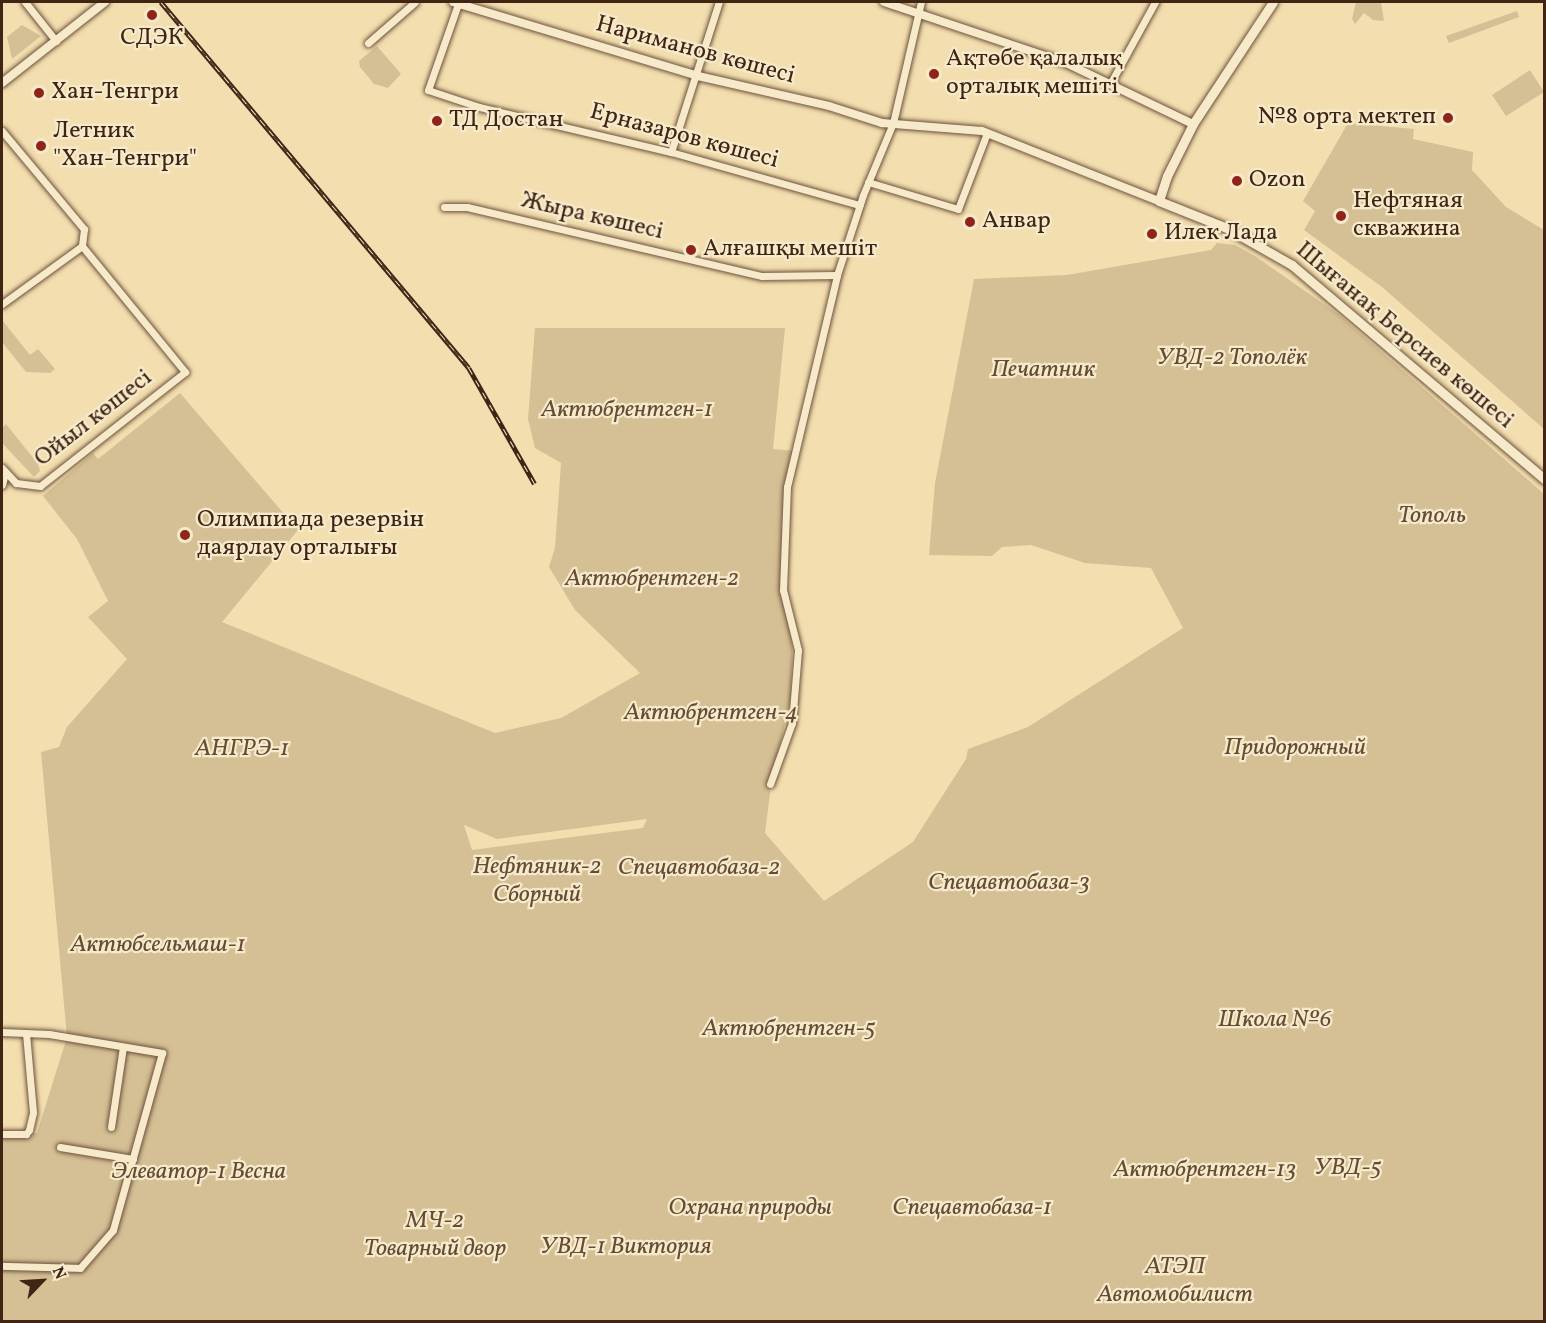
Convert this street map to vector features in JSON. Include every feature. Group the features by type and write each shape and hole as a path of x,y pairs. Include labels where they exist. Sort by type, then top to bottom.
{"main road":[{"path":"1159,201 1167,176 1193,124 1273,2"},
{"name":"Шығанақ Берсиев көшесі","path":"1159,201 1227,228 1292,265 1545,479"}],"street":[{"path":"25,2 56,41"},
{"path":"2,83 105,2"},
{"path":"368,43 415,2"},
{"path":"671,152 698,75 718,2"},
{"path":"884,2 1026,48 1110,84 1193,124"},
{"path":"770,784 792,723 798,650 783,590 787,487 837,275 868,182 893,123 921,2"},
{"path":"1110,84 1155,2"},
{"name":"Нариманов көшесі","path":"456,3 698,75 893,123"},
{"name":"Ерназаров көшесі","path":"456,3 428,90 479,107 671,152 860,205"},
{"name":"Шығанақ Берсиев көшесі","path":"893,123 987,133 1159,201"},
{"path":"2,131 84,229 82,246 2,304"},
{"path":"868,182 958,209 987,133"},
{"name":"Жыра көшесі","path":"444,207 467,207 762,276 837,275"},
{"name":"Ойыл көшесі","path":"2,472 23,486 39,486 185,372 82,246"},
{"name":"Ойыл көшесі","path":"2,472 2,485"},
{"path":"2,1032 26,1033 162,1053 113,1230 80,1268 2,1266"},
{"path":"2,1134 26,1134 29,1130 33,1112 26,1033"},
{"path":"111,1127 123,1047"},
{"path":"60,1147 133,1159"}],"green space":[{"path":"1356,2 1381,2 1384,21 1373,20 1364,13 1355,24 1352,19"},
{"path":"1517,11 1519,17 1449,43 1446,36"},
{"path":"22,25 41,36 12,59 7,37"},
{"path":"377,46 401,74 388,88 374,84 360,67 359,61"},
{"path":"1530,70 1544,92 1506,116 1492,95"},
{"path":"1348,123 1414,129 1413,139 1473,152 1472,170 1506,207 1544,230 1544,429 1382,287 1304,230 1315,211 1303,201"},
{"path":"1217,243 1235,245 1255,256 1338,314 1544,494 1544,1321 2,1321 2,1130 37,1133 67,1037 41,752 59,747 67,727 127,659 88,617 108,601 77,539 43,496 93,453 98,459 180,393 298,530 222,622 495,733 561,718 640,673 575,610 549,567 555,548 561,463 535,448 528,419 535,328 785,328 773,449 796,451 787,487 784,586 792,647 791,698 772,778 765,833 824,901 913,842 966,759 968,749 1028,727 1183,628 1151,568 1085,563 1031,545 1002,547 992,556 929,555 935,483 974,279 1067,275 1211,250","holes":["647,819 643,828 472,850 464,825 497,839"]},
{"path":"2,320 30,355 38,349 55,369 50,373 26,372 2,342"},
{"path":"6,424 38,464 40,471 34,477 2,443 2,428"}],"railway":[{"path":"161,2 469,368 535,484"}],"place":[{"name":"СДЭК","path":"152,15"},
{"name":"Ақтөбе қалалық орталық мешіті","path":"934,74"},
{"name":"Хан-Тенгри","path":"39,93"},
{"name":"№8 орта мектеп","path":"1448,118"},
{"name":"ТД Достан","path":"437,121"},
{"name":"Летник \"Хан-Тенгри\"","path":"41,146"},
{"name":"Ozon","path":"1237,181"},
{"name":"Нефтяная скважина","path":"1341,216"},
{"name":"Анвар","path":"970,222"},
{"name":"Илек Лада","path":"1152,234"},
{"name":"Алғашқы мешіт","path":"691,250"},
{"name":"Олимпиада резервін даярлау орталығы","path":"185,535"}],"park label":[{"name":"УВД-2 Тополёк","path":"1232,359"},
{"name":"Печатник","path":"1043,371"},
{"name":"Актюбрентген-1","path":"627,411"},
{"name":"Тополь","path":"1432,517"},
{"name":"Актюбрентген-2","path":"652,580"},
{"name":"Актюбрентген-4","path":"711,714"},
{"name":"Придорожный","path":"1295,749"},
{"name":"АНГРЭ-1","path":"242,750"},
{"name":"Спецавтобаза-2","path":"699,869"},
{"name":"Нефтяник-2 Сборный","path":"537,882"},
{"name":"Спецавтобаза-3","path":"1009,884"},
{"name":"Актюбсельмаш-1","path":"158,946"},
{"name":"Школа №6","path":"1275,1021"},
{"name":"Актюбрентген-5","path":"789,1030"},
{"name":"УВД-5","path":"1348,1169"},
{"name":"Актюбрентген-13","path":"1205,1171"},
{"name":"Элеватор-1 Весна","path":"199,1173"},
{"name":"Охрана природы","path":"750,1209"},
{"name":"Спецавтобаза-1","path":"972,1209"},
{"name":"МЧ-2 Товарный двор","path":"435,1236"},
{"name":"УВД-1 Виктория","path":"626,1248"},
{"name":"АТЭП Автомобилист","path":"1175,1282"}]}
